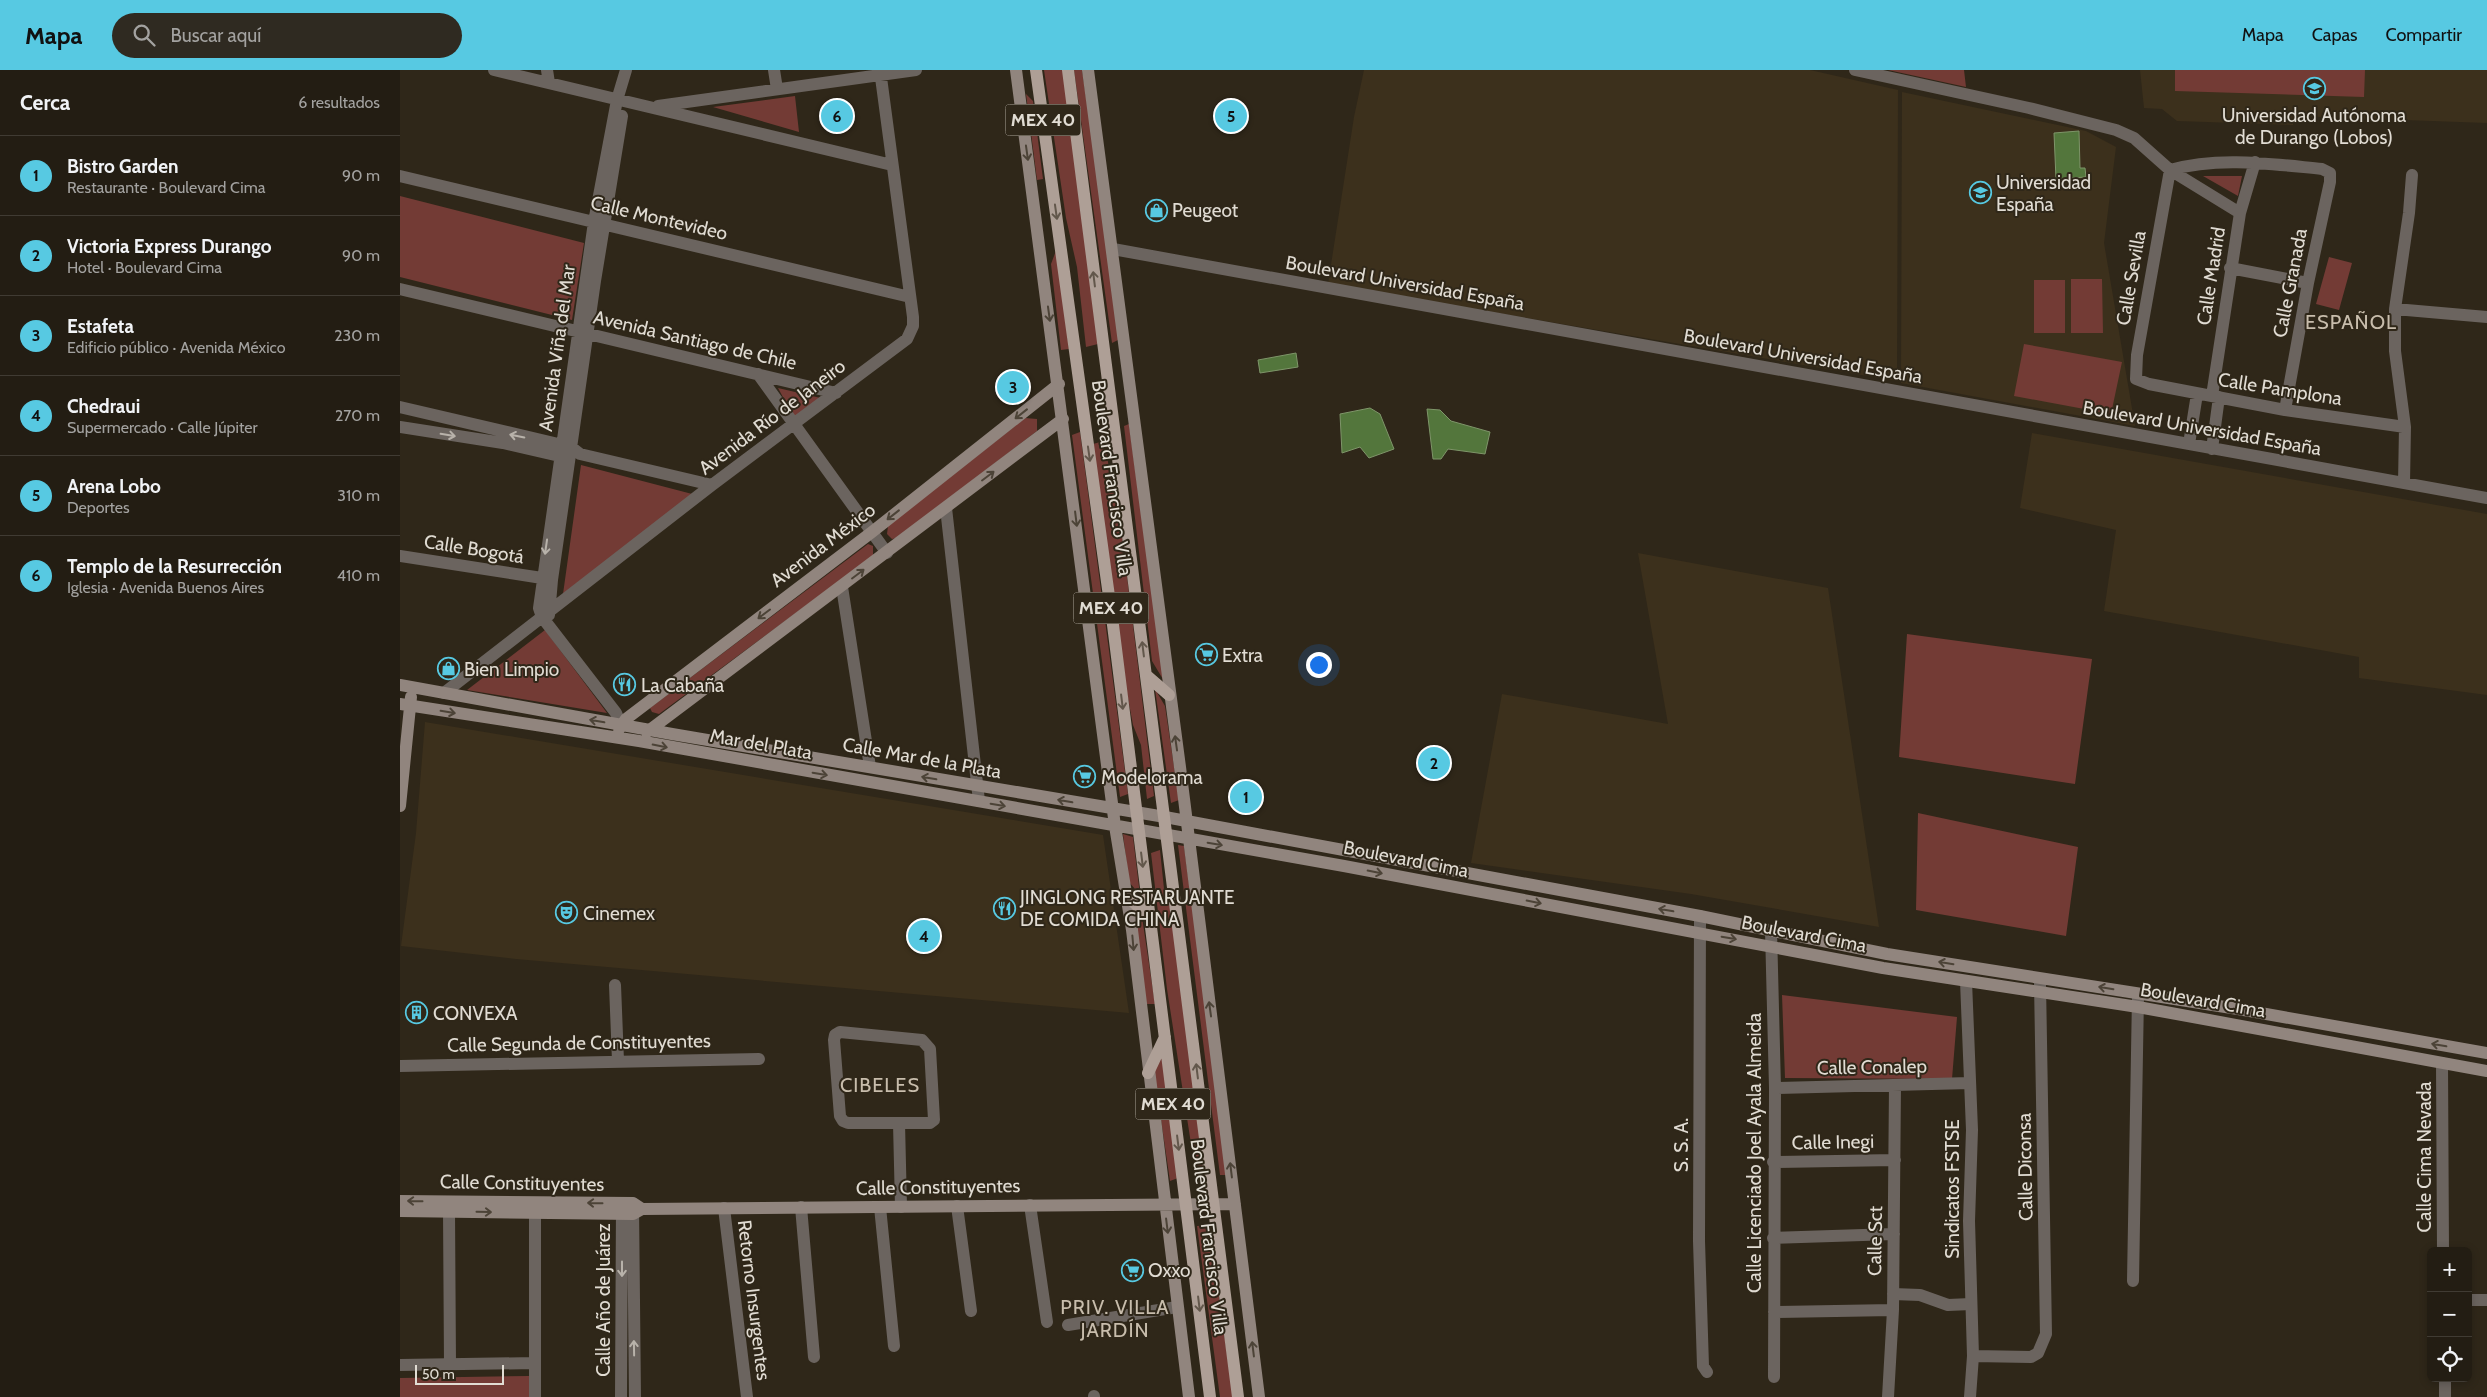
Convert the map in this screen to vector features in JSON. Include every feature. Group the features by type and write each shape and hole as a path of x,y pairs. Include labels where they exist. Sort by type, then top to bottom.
{"main road":[{"path":"1016,70 1059,384 1115,826 1132,930 1189,1397"},
{"name":"Boulevard Francisco Villa","path":"1036,70 1113,625 1210,1397"},
{"name":"Boulevard Francisco Villa","path":"1068,70 1238,1397"},
{"name":"Boulevard Francisco Villa","path":"1088,70 1189,840 1259,1397"},
{"name":"Avenida México","path":"615,738 626,719 872,532 1059,384"},
{"path":"639,741 650,729 1063,419"},
{"path":"1146,675 1169,695"},
{"path":"400,806 406,686"},
{"name":"Calle Mar de la Plata","path":"406,686 621,725 1135,812"},
{"name":"Mar del Plata","path":"405,705 639,741 1115,826"},
{"name":"Boulevard Cima","path":"1135,812 1700,916 1887,954 2238,1009 2487,1053"},
{"name":"Boulevard Cima","path":"1115,826 1883,968 2138,1007 2487,1071"},
{"path":"1125,894 1149,917"},
{"path":"2235,1025 2238,1009"},
{"path":"1148,1073 1165,1037"},
{"name":"Calle Constituyentes","path":"400,1201 631,1209"},
{"name":"Calle Constituyentes","path":"400,1212 535,1213 631,1209 1235,1204"}],"street":[{"path":"494,70 548,76 621,101 892,165"},
{"name":"Avenida Viña del Mar","path":"547,618 582,333 621,101 626,94 623,86 626,70"},
{"path":"774,70 777,89"},
{"path":"650,107 880,72 916,70"},
{"path":"1854,70 2029,108 2116,130 2134,138 2170,170 2240,213"},
{"name":"Avenida Río de Janeiro","path":"444,693 547,618 712,485 907,339 914,326 880,72"},
{"path":"2170,170 2197,163 2255,162"},
{"name":"Calle Granada","path":"2255,162 2322,169 2330,173 2330,182 2308,283 2285,410"},
{"name":"Calle Madrid","path":"2212,449 2230,268 2240,213 2255,162"},
{"name":"Calle Sevilla","path":"2150,384 2135,376 2136,355 2170,170"},
{"path":"2404,483 2405,427 2395,351 2395,309 2410,213 2412,175"},
{"name":"Calle Montevideo","path":"400,176 910,297"},
{"name":"Boulevard Universidad España","path":"1112,250 2487,498"},
{"path":"2230,268 2308,283"},
{"name":"Avenida Santiago de Chile","path":"400,289 836,393"},
{"path":"2395,309 2487,317"},
{"path":"758,374 887,552"},
{"name":"Calle Pamplona","path":"2150,384 2285,410 2405,427"},
{"path":"2189,444 2197,394"},
{"path":"400,407 568,452 712,485"},
{"path":"400,426 568,452"},
{"name":"Avenida Viña del Mar","path":"547,618 539,608 542,578 568,452"},
{"path":"946,508 979,801"},
{"name":"Calle Bogotá","path":"400,556 542,578"},
{"path":"842,586 870,767"},
{"path":"547,618 616,713 621,725"},
{"name":"S. S. A.","path":"1700,916 1699,1241 1703,1366 1707,1372"},
{"name":"Calle Licenciado Joel Ayala Almeida","path":"1770,930 1775,1088 1773,1162 1774,1377"},
{"name":"Calle Diconsa","path":"1973,1356 2031,1357 2038,1353 2046,1334 2040,978"},
{"name":"Sindicatos FSTSE","path":"1966,981 1970,1083 1973,1356 1970,1397"},
{"path":"615,985 618,1061"},
{"path":"2133,1281 2138,993"},
{"path":"840,1032 922,1040 927,1043 930,1049 934,1120 930,1123 899,1123 848,1123 843,1121 838,1097 835,1035 840,1032"},
{"name":"Calle Segunda de Constituyentes","path":"400,1066 759,1059"},
{"name":"Calle Cima Nevada","path":"2442,1063 2443,1247"},
{"name":"Calle Conalep","path":"1775,1088 1970,1083"},
{"name":"Calle Sct","path":"1888,1397 1893,1310 1895,1085"},
{"path":"899,1123 900,1207"},
{"name":"Calle Inegi","path":"1773,1162 1895,1160"},
{"path":"1030,1205 1047,1322"},
{"path":"957,1206 972,1311"},
{"path":"880,1207 894,1346"},
{"name":"Retorno Insurgentes","path":"724,1208 747,1397"},
{"path":"801,1208 814,1357"},
{"name":"Calle Año de Juárez","path":"621,1397 631,1209"},
{"name":"Calle Año de Juárez","path":"631,1209 635,1397"},
{"path":"449,1211 450,1364"},
{"path":"535,1213 535,1397"},
{"path":"1773,1238 1894,1234"},
{"path":"1893,1294 1920,1294 1948,1305 1971,1304"},
{"path":"2472,1300 2487,1300"},
{"path":"1068,1326 1177,1307"},
{"path":"1774,1312 1893,1310"},
{"path":"400,1365 535,1363"},
{"path":"2445,1382 2445,1397"}],"shaded area":[{"path":"1044,70 1063,70 1098,344 1086,347 1077,267 1066,218"},
{"path":"1074,70 1082,70 1122,338 1112,343"},
{"path":"1364,70 1810,70 1898,90 1897,381 1328,284 1354,117"},
{"path":"1888,70 1964,70 1966,87"},
{"name":"Universidad Autónoma de Durango (Lobos)","path":"2140,70 2487,70 2487,123 2294,116 2293,125 2177,121 2162,109 2144,108"},
{"path":"2175,70 2365,70 2364,97 2175,91"},
{"path":"1902,92 2086,131 2116,147 2104,243 2135,426 1901,383"},
{"path":"1026,94 1033,101 1043,179 1037,180"},
{"path":"795,96 799,132 713,107"},
{"path":"2079,131 2080,168 2085,168 2086,177 2056,179 2054,133"},
{"path":"2203,176 2242,176 2238,196"},
{"path":"400,196 584,243 572,320 400,277"},
{"path":"1057,248 1069,349 1061,350 1051,264"},
{"path":"2329,257 2352,263 2339,310 2316,304"},
{"path":"2071,279 2102,279 2103,333 2071,333"},
{"path":"2034,280 2065,280 2065,333 2034,333"},
{"path":"2024,344 2122,362 2111,414 2014,396"},
{"path":"1296,353 1298,367 1260,373 1258,360"},
{"path":"778,388 825,399 796,421"},
{"path":"1370,408 1380,414 1394,449 1369,458 1360,447 1342,453 1340,414"},
{"path":"1427,409 1440,410 1451,421 1490,432 1485,454 1448,449 1441,459 1433,459"},
{"path":"1025,418 1037,419 1037,431 897,538 892,539 887,534 888,526"},
{"path":"1129,424 1164,681 1152,661 1124,426"},
{"path":"1080,432 1128,794 1120,797 1072,435"},
{"path":"2032,433 2487,514 2487,695 2359,678 2359,657 2104,611 2116,530 2020,508"},
{"path":"1104,441 1122,536 1154,796 1147,799 1141,745 1133,725 1125,682 1093,444"},
{"path":"581,465 696,495 563,594"},
{"path":"868,544 873,546 873,556 659,714 652,712 650,708"},
{"path":"1638,553 1828,588 1879,927 1691,894 1471,863 1502,694 1668,724"},
{"path":"545,630 607,713 467,690"},
{"path":"1907,634 2092,659 2075,784 1899,757"},
{"path":"1155,689 1165,706 1179,800 1171,803"},
{"path":"425,722 1103,835 1129,1013 516,959 401,946 416,833"},
{"path":"1918,813 2078,847 2066,936 1916,910"},
{"path":"1123,834 1133,837 1140,895 1129,882"},
{"path":"1178,845 1184,846 1228,1175 1220,1175"},
{"path":"1160,850 1164,889 1174,920 1210,1170 1196,1176 1167,989 1151,853"},
{"path":"1133,907 1142,917 1155,1004 1145,1004"},
{"path":"1782,995 1957,1017 1952,1079 1785,1078"},
{"path":"1162,1057 1178,1178 1170,1181 1154,1072"},
{"path":"1209,1225 1233,1397 1220,1397 1197,1226"},
{"path":"529,1376 529,1397 400,1397 400,1378"}],"place":[{"name":"Universidad Autónoma de Durango (Lobos)","path":"2314,89"},
{"name":"Templo de la Resurrección","path":"837,116"},
{"name":"Arena Lobo","path":"1231,116"},
{"name":"Universidad España","path":"1980,193"},
{"name":"Peugeot","path":"1156,210"},
{"name":"Estafeta","path":"1013,387"},
{"name":"Extra","path":"1206,655"},
{"name":"Bien Limpio","path":"448,669"},
{"name":"La Cabaña","path":"625,685"},
{"name":"Victoria Express Durango","path":"1434,763"},
{"name":"Modelorama","path":"1085,777"},
{"name":"Bistro Garden","path":"1246,797"},
{"name":"JINGLONG RESTARUANTE DE COMIDA CHINA","path":"1004,908"},
{"name":"Cinemex","path":"567,913"},
{"name":"Chedraui","path":"924,936"},
{"name":"CONVEXA","path":"417,1013"},
{"name":"Oxxo","path":"1132,1270"}],"district":[{"name":"ESPAÑOL","path":"2351,322"},
{"name":"CIBELES","path":"880,1085"},
{"name":"PRIV. VILLA JARDÍN","path":"1115,1318"}]}
